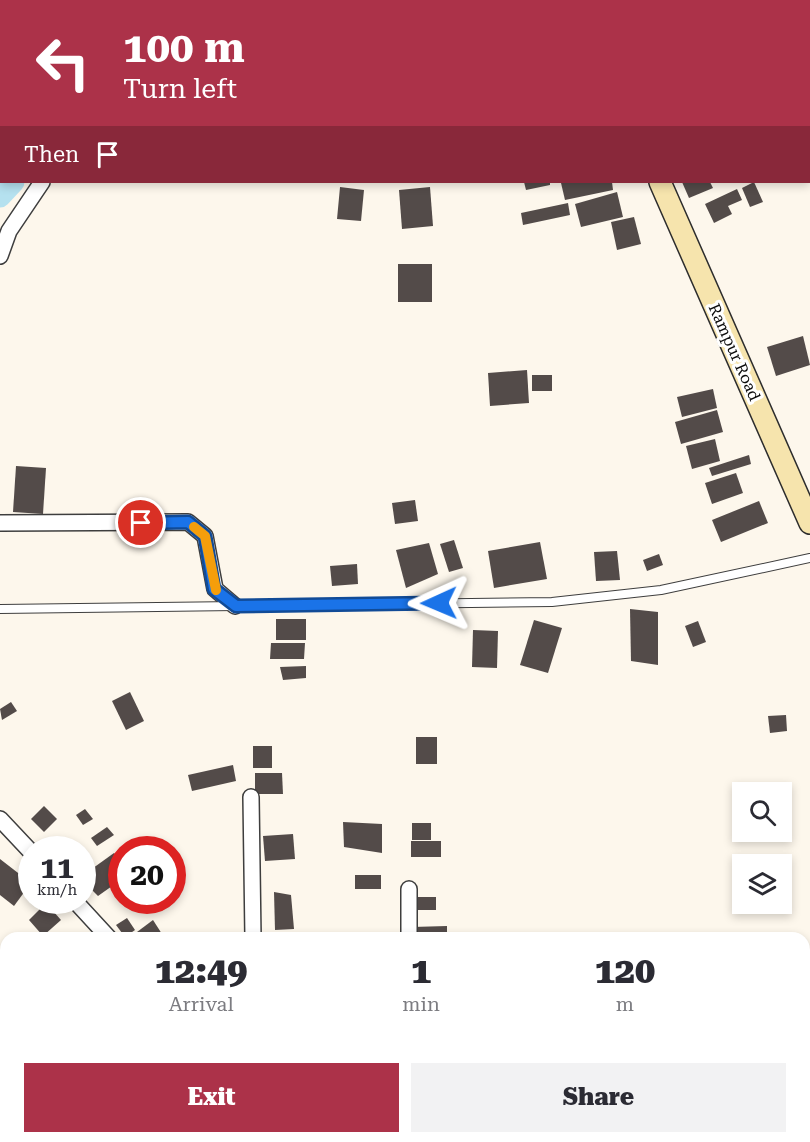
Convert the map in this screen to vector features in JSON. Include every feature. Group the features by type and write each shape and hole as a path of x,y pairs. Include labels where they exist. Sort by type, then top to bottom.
{"main road":[{"name":"Rampur Road","path":"660,183 810,523"}],"street":[{"path":"0,256 9,231 41,183"},
{"path":"0,523 188,522 205,536 214,589 236,606"},
{"path":"251,797 253,932"},
{"path":"0,819 18,838"},
{"path":"409,889 409,932"},
{"path":"87,914 103,932"}],"lane":[{"path":"0,609 552,602 661,590 810,558"}],"building":[{"path":"524,183 550,183 550,185 526,190"},
{"path":"561,183 612,183 613,190 565,200"},
{"path":"682,183 710,183 713,188 689,198"},
{"path":"754,183 763,202 750,207 742,188"},
{"path":"340,187 364,190 361,221 337,219"},
{"path":"430,187 433,226 402,229 399,190"},
{"path":"737,189 742,200 728,206 732,214 714,223 705,204"},
{"path":"617,192 623,217 581,227 575,204"},
{"path":"568,203 570,215 523,225 521,213"},
{"path":"634,217 641,244 617,250 611,222"},
{"path":"398,264 432,264 432,302 398,302"},
{"path":"803,336 810,365 776,376 767,347"},
{"path":"527,370 529,403 490,406 488,373"},
{"path":"532,375 552,375 552,391 532,391"},
{"path":"713,389 717,408 682,417 677,397"},
{"path":"717,410 723,432 681,444 675,422"},
{"path":"715,439 720,461 692,469 686,446"},
{"path":"749,455 751,464 712,476 709,468"},
{"path":"16,466 46,468 43,514 13,512"},
{"path":"736,473 743,493 712,504 705,483"},
{"path":"415,500 418,521 395,524 392,503"},
{"path":"759,501 768,523 721,542 712,520"},
{"path":"454,540 463,568 449,572 440,544"},
{"path":"540,542 547,579 494,588 488,551"},
{"path":"429,543 438,574 406,588 396,550"},
{"path":"617,551 620,580 596,581 594,552"},
{"path":"659,554 663,565 647,571 643,560"},
{"path":"357,564 358,584 332,586 330,566"},
{"path":"630,609 658,612 658,665 631,661"},
{"path":"276,619 306,619 306,640 276,640"},
{"path":"534,620 562,628 548,673 520,665"},
{"path":"698,621 706,642 693,647 685,626"},
{"path":"473,630 498,631 497,668 472,667"},
{"path":"271,643 305,643 304,659 270,659"},
{"path":"306,666 306,678 283,680 280,667"},
{"path":"130,692 144,721 126,730 112,701"},
{"path":"11,702 17,711 2,720 0,709"},
{"path":"786,715 787,731 770,733 768,716"},
{"path":"416,737 437,737 437,764 416,764"},
{"path":"253,746 272,746 272,768 253,768"},
{"path":"233,765 236,781 192,791 188,775"},
{"path":"255,773 282,773 283,794 255,794"},
{"path":"44,806 57,819 44,832 31,819"},
{"path":"85,809 93,819 83,825 76,815"},
{"path":"343,822 382,824 382,853 344,847"},
{"path":"412,823 431,823 431,840 412,840"},
{"path":"107,827 114,835 108,836 108,839 97,846 96,836 94,836"},
{"path":"293,834 295,859 265,861 263,836"},
{"path":"411,841 441,841 441,857 411,857"},
{"path":"108,857 108,889 98,896 96,894 96,866"},
{"path":"0,859 18,873 18,901 14,906 0,895"},
{"path":"355,875 381,875 381,889 355,889"},
{"path":"274,892 291,895 294,929 275,930"},
{"path":"415,897 436,897 436,910 415,910"},
{"path":"35,914 56,914 61,920 48,932 40,932 29,920"},
{"path":"127,918 135,930 121,932 116,925"},
{"path":"153,920 161,932 137,932"},
{"path":"447,926 447,932 412,932 412,927"}],"waterway":[{"path":"0,197 13,183"}],"slow traffic":[{"path":"194,527 205,536 216,590"}],"route":[{"path":"141,523 188,522 205,536 214,589 236,606 439,603"}]}
